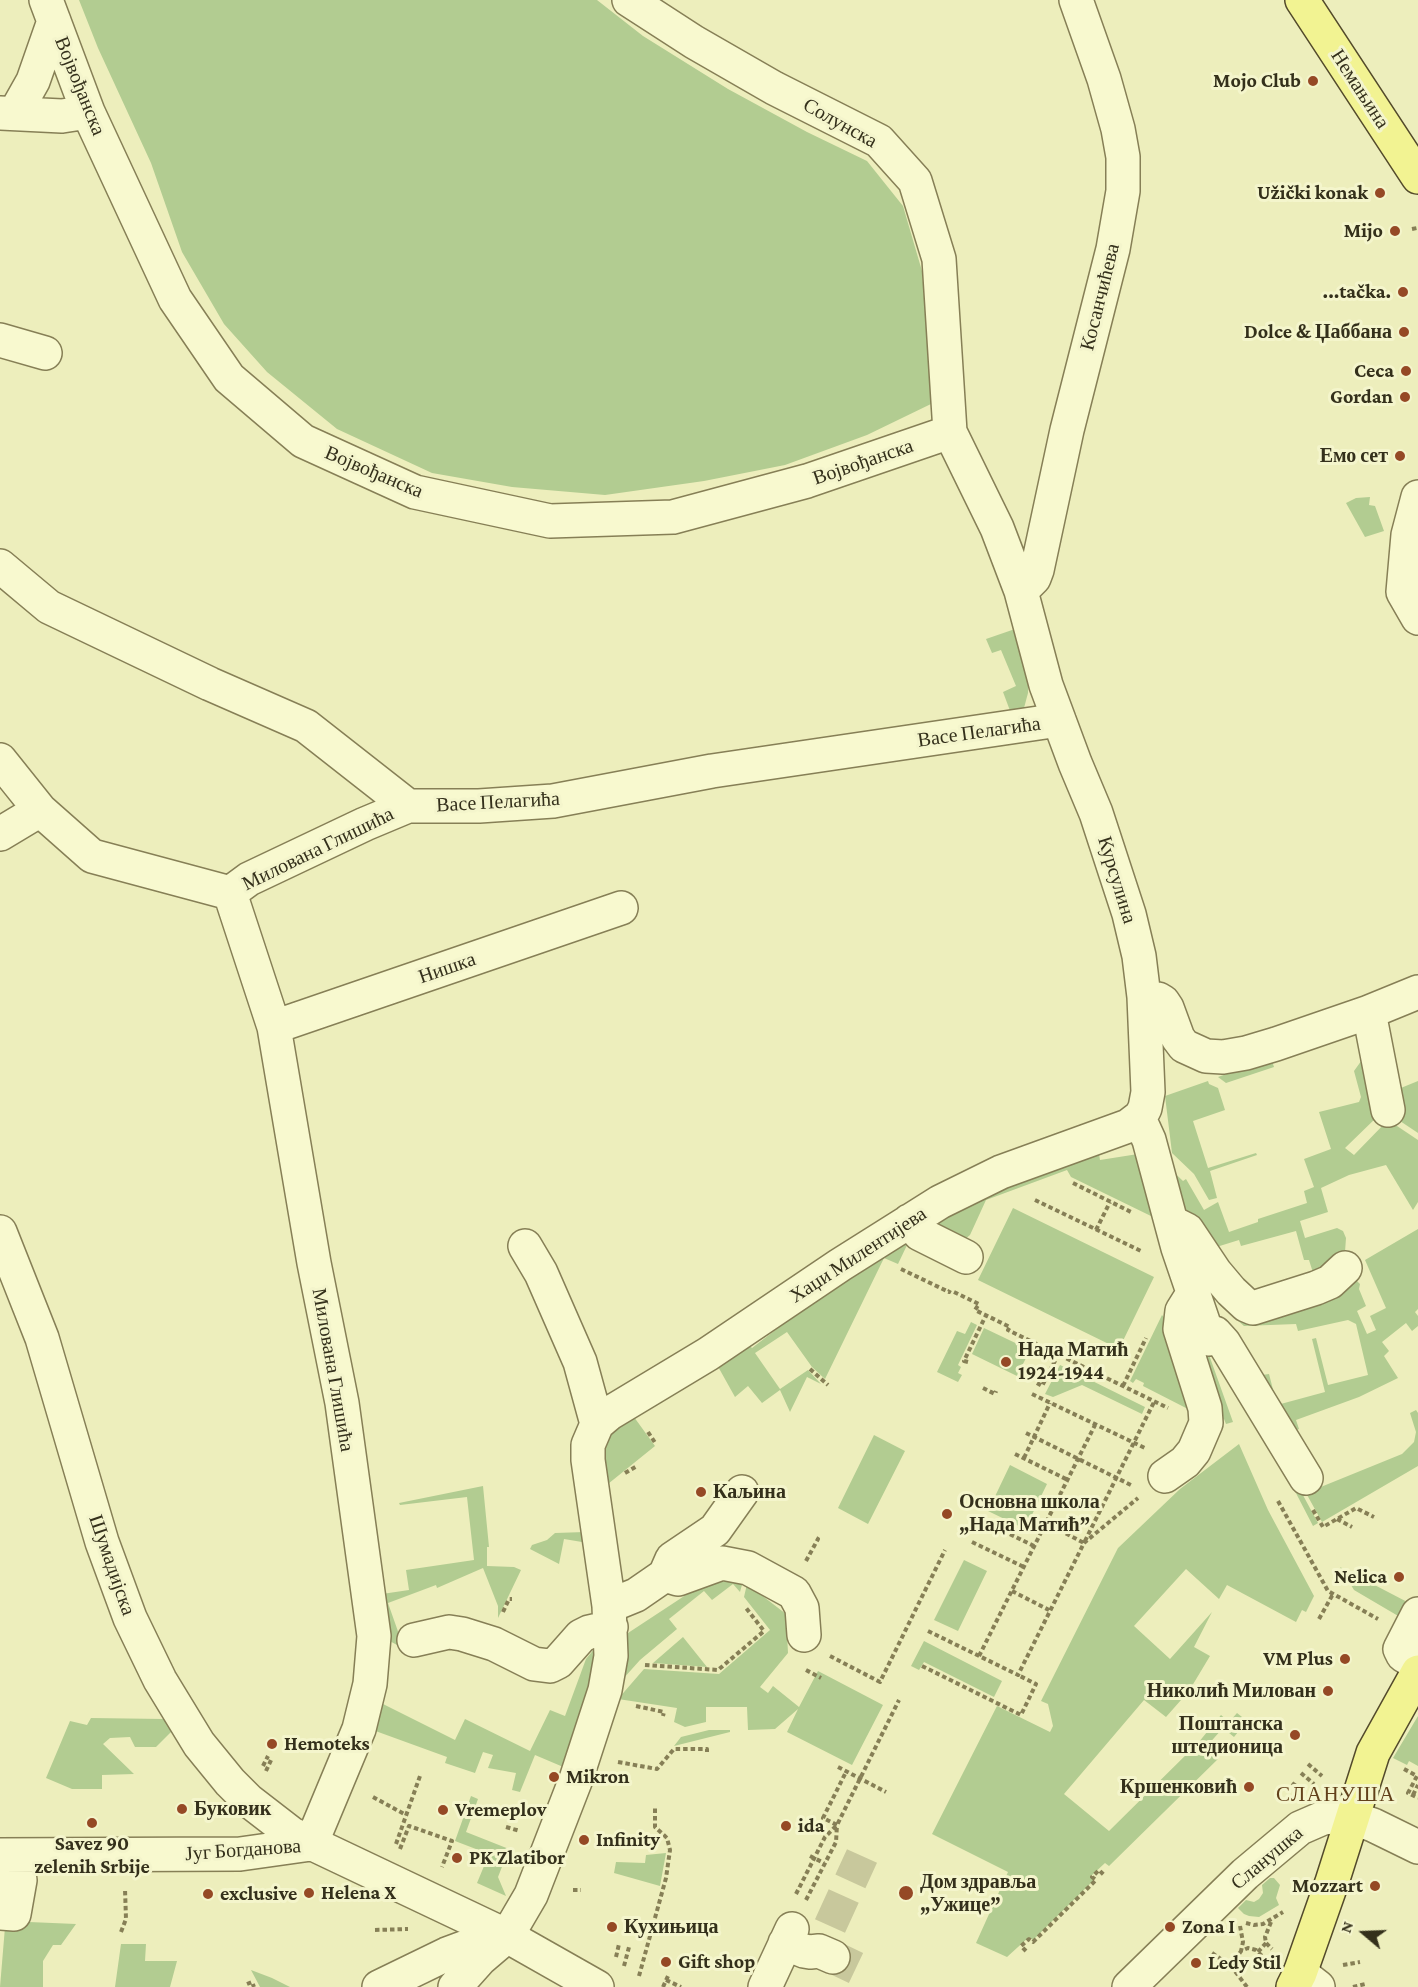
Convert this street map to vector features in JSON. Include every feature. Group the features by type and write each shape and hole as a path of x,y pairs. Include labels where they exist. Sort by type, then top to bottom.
{"main road":[{"name":"Немањина","path":"1302,0 1418,177"},
{"path":"1313,1978 1353,1818 1376,1746 1418,1672"}],"street":[{"name":"Солунска","path":"629,0 694,42 774,88 879,141 915,181 939,259 950,432"},
{"name":"Косанчићева","path":"1021,591 1034,578 1041,556 1067,430 1113,249 1124,191 1123,157 1118,129 1104,79 1076,0"},
{"name":"Војвођанска","path":"50,10 88,112 175,299 229,378 303,441 415,492 550,521 673,517 807,482 950,432"},
{"path":"8,113 33,81 50,10"},
{"path":"8,113 62,116 88,112"},
{"path":"0,340 45,353"},
{"name":"Курсулина","path":"950,432 997,528 1021,591 1038,659 1059,720 1096,813 1130,914 1139,956 1144,997 1149,1082 1145,1108 1137,1120"},
{"path":"1418,497 1408,535 1403,592 1418,618"},
{"name":"Васе Пелагића","path":"0,566 49,607 210,684 306,726 408,806 479,806 553,801 712,771 1059,720"},
{"name":"Милована Глишића","path":"0,760 40,810 92,856 230,893 258,874 408,806"},
{"path":"0,834 40,810"},
{"name":"Милована Глишића","path":"230,893 274,1028 314,1263 342,1403 375,1641 370,1684 359,1729 311,1844"},
{"name":"Нишка","path":"274,1028 621,908"},
{"path":"1144,997 1163,1002 1178,1038 1184,1046 1206,1056 1246,1053 1369,1012 1418,992"},
{"path":"1369,1012 1388,1110"},
{"path":"1137,1120 1149,1140 1192,1295 1207,1335 1215,1334 1224,1342 1306,1478"},
{"name":"Хаџи Милентијева","path":"597,1424 610,1413 708,1354 909,1221 980,1182 1122,1130 1137,1120"},
{"path":"909,1221 920,1234 966,1257"},
{"path":"1171,1222 1187,1230 1215,1272 1236,1296 1253,1308 1317,1288 1330,1282 1345,1268"},
{"name":"Шумадијска","path":"0,1232 42,1338 102,1542 130,1618 160,1680 186,1726 258,1765 249,1800 279,1825 311,1844"},
{"path":"455,1987 480,1959 507,1936 534,1890 587,1748 605,1690 611,1656 610,1617 588,1460 588,1445 597,1424 580,1362 541,1273 525,1246"},
{"path":"1154,1473 1185,1462 1194,1451 1205,1427 1205,1408 1179,1325 1182,1311 1192,1295"},
{"path":"414,1640 449,1632 462,1634 494,1644 534,1664 550,1666 558,1662 581,1636 665,1575 672,1559 715,1530 742,1492"},
{"path":"665,1575 678,1579 722,1563 748,1568 794,1593 802,1608 804,1635"},
{"path":"1418,1614 1400,1649 1403,1655 1418,1664"},
{"name":"Сланушка","path":"1129,1987 1276,1846 1300,1828 1323,1818 1340,1816 1353,1818"},
{"path":"1353,1818 1418,1847"},
{"name":"Југ Богданова","path":"2,1874 240,1854 311,1844 507,1936 597,1987"},
{"path":"0,1913 14,1914 20,1880 2,1874"},
{"path":"378,1987 447,1954 474,1944 507,1936"},
{"path":"765,1987 789,1936 810,1952 829,1942"}],"path":[{"path":"1066,1180 1131,1212"},
{"path":"1035,1200 1147,1254"},
{"path":"1096,1230 1110,1202"},
{"path":"892,1265 944,1290 949,1292 950,1290"},
{"path":"961,1296 979,1304 975,1310 1010,1327 1008,1330 1205,1427"},
{"path":"968,1362 964,1361 986,1315"},
{"path":"1123,1386 1147,1336"},
{"path":"1039,1355 1043,1347"},
{"path":"1037,1383 1042,1386 1058,1355"},
{"path":"810,1369 828,1385"},
{"path":"983,1388 995,1394 996,1391"},
{"path":"1032,1394 1134,1443 1154,1473"},
{"path":"1018,1675 1154,1401"},
{"path":"1024,1458 1050,1403"},
{"path":"980,1656 1095,1425"},
{"path":"1026,1433 1116,1478 1154,1473"},
{"path":"1015,1454 1068,1479"},
{"path":"1084,1543 1154,1473"},
{"path":"1280,1505 1328,1591 1375,1617"},
{"path":"1314,1512 1323,1527 1356,1508 1374,1517"},
{"path":"1337,1519 1352,1527"},
{"path":"983,1521 1034,1546"},
{"path":"1046,1523 1084,1543"},
{"path":"811,1553 818,1539 814,1537"},
{"path":"972,1542 1024,1567"},
{"path":"829,1656 880,1682 945,1550"},
{"path":"1012,1591 1049,1610"},
{"path":"1319,1618 1333,1594"},
{"path":"642,1665 718,1670 764,1631 740,1601"},
{"path":"922,1666 1021,1715 1036,1684 928,1631"},
{"path":"814,1674 817,1669"},
{"path":"809,1671 821,1678"},
{"path":"801,1884 812,1857 825,1837 837,1825 899,1700"},
{"path":"612,1761 657,1769 674,1749 707,1749 707,1752"},
{"path":"1308,1764 1322,1776"},
{"path":"838,1767 886,1792"},
{"path":"1405,1770 1417,1776 1411,1794"},
{"path":"837,1825 823,1818 846,1772"},
{"path":"1301,1773 1314,1784"},
{"path":"395,1846 420,1776"},
{"path":"1292,1783 1299,1789"},
{"path":"1404,1802 1418,1785"},
{"path":"1411,1794 1418,1798"},
{"path":"373,1797 406,1815"},
{"path":"639,1976 666,1878 670,1850 667,1838 655,1827 655,1807"},
{"path":"789,1936 836,1842 837,1825"},
{"path":"400,1851 409,1826 452,1840 444,1860"},
{"path":"425,1832 427,1826"},
{"path":"434,1835 436,1830"},
{"path":"812,1857 824,1863"},
{"path":"1026,1951 1021,1946 1029,1938 1033,1942 1096,1880 1092,1877 1099,1870 1104,1875"},
{"path":"121,1932 126,1919 125,1887"},
{"path":"573,1890 581,1890"},
{"path":"1272,1949 1266,1943 1265,1937 1268,1927 1280,1914"},
{"path":"375,1930 413,1929"},
{"path":"1258,1952 1266,1943"},
{"path":"624,1967 629,1947"},
{"path":"1231,1966 1241,1951 1245,1949 1250,1948 1258,1952 1265,1959"},
{"path":"1214,1954 1231,1966 1247,1987"},
{"path":"1313,1978 1360,1962"},
{"path":"663,1987 667,1978 681,1987"},
{"path":"247,1984 252,1982 254,1987"},
{"path":"1353,1987 1365,1984"}],"green space":[{"path":"79,0 597,0 643,36 728,89 807,132 867,161 903,206 922,271 933,403 867,435 785,465 704,481 605,495 512,487 432,473 337,429 267,372 224,324 182,252 151,163 98,48"},
{"path":"1370,497 1369,505 1375,506 1384,531 1365,537 1346,503 1356,498"},
{"path":"1015,629 1028,680 1028,693 1024,708 1012,716 1003,692 1016,686 1001,650 992,653 986,639"},
{"path":"1369,1050 1379,1115 1345,1148 1354,1155 1388,1120 1418,1140 1418,1202 1413,1210 1386,1165 1349,1175 1321,1188 1328,1212 1300,1221 1305,1238 1337,1228 1343,1231 1346,1238 1345,1252 1315,1279 1309,1260 1304,1260 1296,1231 1241,1246 1239,1240 1210,1249 1187,1213 1166,1165 1183,1181 1186,1179 1204,1210 1218,1202 1229,1232 1258,1222 1258,1219 1307,1203 1304,1191 1314,1187 1304,1159 1331,1149 1319,1112 1359,1102 1361,1097 1354,1071"},
{"path":"1271,1058 1274,1067 1226,1083 1218,1077"},
{"path":"1208,1081 1209,1084 1218,1088 1225,1110 1193,1121 1208,1168 1256,1153 1257,1155 1210,1171 1217,1198 1209,1200 1194,1174 1172,1153 1165,1096"},
{"path":"1418,1081 1418,1133 1394,1117 1391,1092"},
{"path":"1099,1154 1100,1160 1138,1154 1153,1217 1071,1177 1067,1170 986,1200 970,1235 964,1240 930,1228 941,1216 992,1191"},
{"path":"1013,1208 1154,1277 1119,1349 978,1280"},
{"path":"1418,1229 1418,1309 1415,1312 1418,1316 1418,1326 1412,1331 1406,1323 1382,1342 1389,1351 1384,1356 1398,1378 1359,1397 1296,1420 1299,1429 1287,1434 1255,1376 1269,1374 1277,1405 1325,1392 1312,1339 1316,1338 1328,1385 1368,1375 1356,1324 1348,1320 1298,1331 1296,1324 1244,1326 1221,1306 1199,1276 1229,1302 1355,1279 1360,1284 1359,1289 1366,1306 1357,1311 1367,1334 1376,1330 1370,1316 1386,1308 1365,1260"},
{"path":"900,1243 908,1243 898,1264 884,1258 825,1379 812,1367 787,1332 755,1353 780,1389 808,1370 821,1384 807,1377 790,1412 780,1390 762,1403 748,1386 735,1397 716,1363 747,1343 752,1348 834,1285"},
{"path":"1162,1315 1166,1320 1190,1401 1186,1408 1143,1386 1144,1383 1136,1379 1133,1383 1130,1381"},
{"path":"971,1322 977,1325 958,1365 961,1367 958,1373 962,1375 958,1382 937,1372 957,1331 965,1334"},
{"path":"984,1328 1030,1350 1017,1376 972,1354"},
{"path":"1193,1329 1203,1338 1233,1422 1226,1424 1224,1419 1219,1421"},
{"path":"1060,1365 1145,1407 1142,1414 1082,1385 1053,1397 1045,1394"},
{"path":"1416,1410 1418,1413 1418,1466 1322,1522 1306,1493 1402,1454 1414,1442 1416,1432 1410,1413"},
{"path":"634,1417 655,1446 603,1488 601,1454 610,1434"},
{"path":"874,1435 905,1451 868,1524 838,1508"},
{"path":"1239,1444 1268,1510 1314,1596 1306,1612 1302,1610 1296,1622 1227,1585 1219,1599 1186,1569 1134,1626 1170,1659 1212,1612 1194,1647 1210,1656 1189,1691 1166,1717 1144,1700 1064,1794 1109,1831 1198,1743 1221,1715 1229,1722 1237,1713 1247,1721 1234,1737 1223,1728 1206,1747 1219,1758 1109,1866 1105,1863 1091,1876 1094,1880 1033,1940 1029,1937 1007,1957 976,1943 1008,1872 932,1834 997,1706 1050,1732 1053,1726 1048,1704 1041,1701 1118,1548 1180,1489"},
{"path":"1278,1449 1318,1523 1313,1526 1283,1468"},
{"path":"1010,1465 1047,1484 1025,1529 988,1511"},
{"path":"483,1486 489,1547 487,1547 487,1566 514,1567 521,1570 498,1618 498,1606 483,1568 437,1588 436,1585 388,1603 401,1640 399,1646 384,1638 382,1594 409,1590 406,1570 474,1560 467,1497 400,1505 399,1503"},
{"path":"585,1532 588,1543 564,1539 559,1564 530,1549 532,1545 547,1540 555,1533"},
{"path":"964,1560 987,1571 958,1631 934,1620"},
{"path":"1340,1567 1413,1605 1405,1620 1354,1590"},
{"path":"740,1579 743,1581 740,1592 733,1584 712,1600 704,1591 669,1619 677,1629 640,1660 623,1679 625,1635 701,1585"},
{"path":"747,1584 786,1614 788,1653 760,1687 768,1693 773,1686 799,1707 818,1671 883,1705 852,1765 787,1732 798,1709 775,1729 748,1730 747,1707 706,1707 706,1722 685,1727 674,1722 677,1708 618,1699 644,1669 719,1674 770,1630 744,1597"},
{"path":"683,1637 707,1667 653,1663"},
{"path":"924,1641 1002,1681 994,1697 924,1662 919,1670 911,1666"},
{"path":"595,1648 598,1660 568,1769 535,1755 520,1792 512,1790 516,1773 488,1768 493,1755 483,1752 475,1773 445,1763 447,1757 370,1729 381,1703 455,1740 465,1719 530,1751 550,1710 565,1716 586,1659"},
{"path":"1418,1716 1418,1766 1409,1761 1407,1765 1393,1758"},
{"path":"91,1718 164,1719 173,1730 156,1747 135,1747 130,1737 110,1738 103,1744 134,1774 102,1775 102,1789 72,1789 46,1778 70,1721 87,1725"},
{"path":"709,1730 730,1730 730,1732 674,1746 681,1737"},
{"path":"471,1796 478,1799 466,1832 509,1849 498,1877 506,1896 477,1883 489,1854 455,1841"},
{"path":"666,1853 660,1886 614,1873 616,1862 645,1863 646,1855"},
{"path":"1270,1878 1274,1878 1280,1885 1276,1898 1279,1905 1259,1917 1244,1914 1238,1908 1246,1900 1254,1902 1259,1899 1263,1893 1262,1885"},
{"path":"6,1915 28,1917 29,1922 76,1924 61,1945 53,1945 43,1961 43,1987 0,1987"},
{"path":"121,1944 146,1944 145,1961 177,1961 170,1987 115,1987"},
{"path":"251,1970 272,1978 290,1987 260,1987"}],"tunnel":[{"path":"830,1926 862,1856"},
{"path":"833,1957 856,1968"}],"place":[{"name":"Mojo Club","path":"1313,81"},
{"name":"Užički konak","path":"1380,193"},
{"name":"Mijo","path":"1395,231"},
{"name":"...tačka.","path":"1403,292"},
{"name":"Dolce & Џаббана","path":"1404,332"},
{"name":"Ceca","path":"1406,371"},
{"name":"Gordan","path":"1405,397"},
{"name":"Емо сет","path":"1400,456"},
{"name":"Нада Матић 1924-1944","path":"1006,1362"},
{"name":"Каљина","path":"701,1492"},
{"name":"Основна школа „Нада Матић”","path":"947,1514"},
{"name":"Nelica","path":"1399,1577"},
{"name":"VM Plus","path":"1345,1659"},
{"name":"Николић Милован","path":"1328,1691"},
{"name":"Поштанска штедионица","path":"1295,1735"},
{"name":"Hemoteks","path":"272,1744"},
{"name":"Mikron","path":"554,1777"},
{"name":"Кршенковић","path":"1249,1787"},
{"name":"Буковик","path":"182,1809"},
{"name":"Vremeplov","path":"443,1810"},
{"name":"Savez 90 zelenih Srbije","path":"92,1823"},
{"name":"ida","path":"786,1826"},
{"name":"Infinity","path":"584,1840"},
{"name":"PK Zlatibor","path":"457,1858"},
{"name":"Mozzart","path":"1375,1886"},
{"name":"Helena X","path":"309,1893"},
{"name":"Дом здравља „Ужице”","path":"906,1893"},
{"name":"exclusive","path":"208,1894"},
{"name":"Кухињица","path":"612,1927"},
{"name":"Zona I","path":"1170,1927"},
{"name":"Gift shop","path":"666,1962"},
{"name":"Ledy Stil","path":"1196,1963"}],"district":[{"name":"СЛАНУША","path":"1336,1795"}]}
